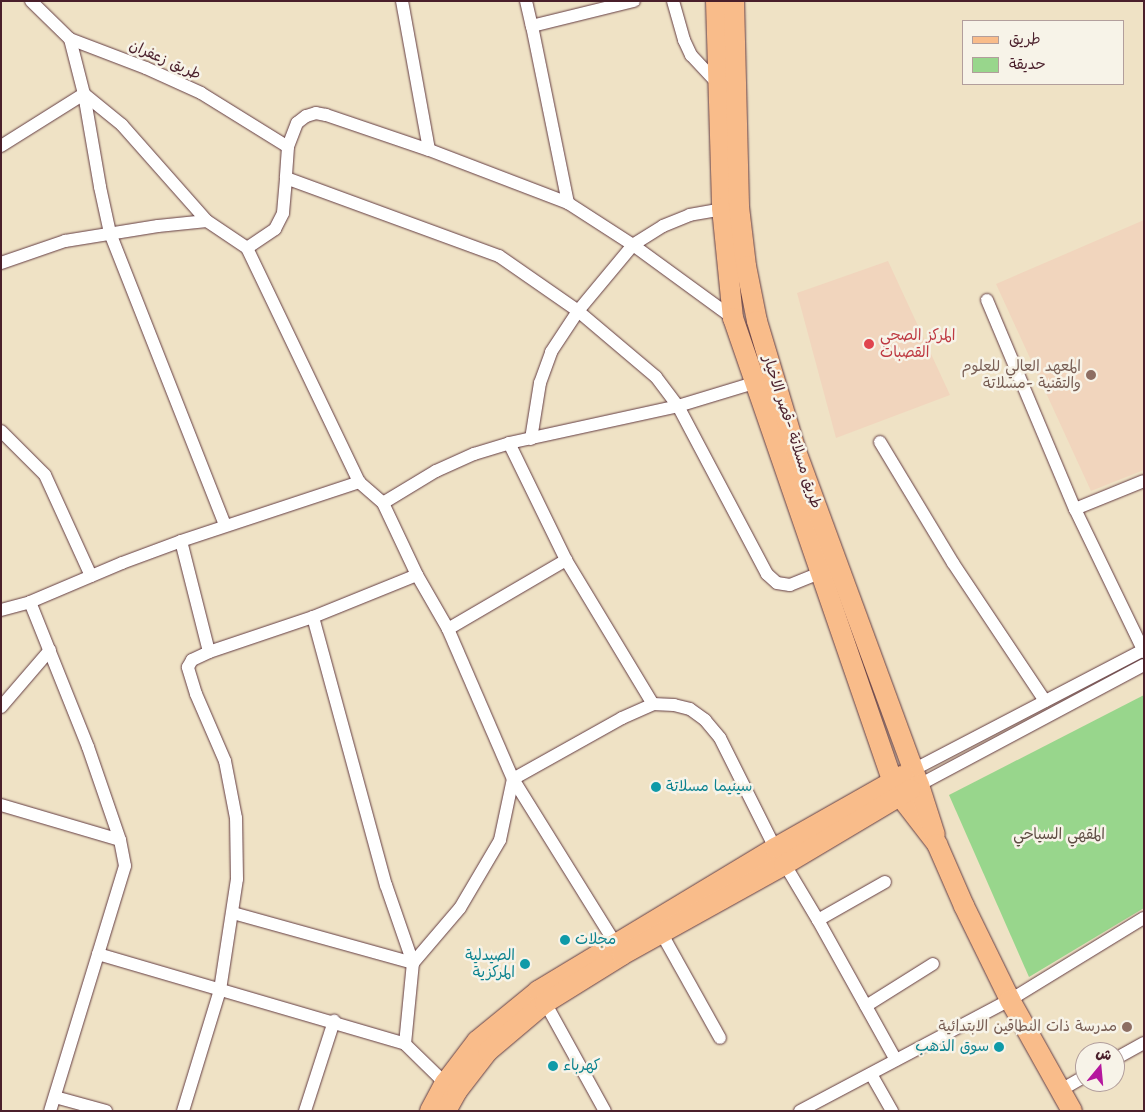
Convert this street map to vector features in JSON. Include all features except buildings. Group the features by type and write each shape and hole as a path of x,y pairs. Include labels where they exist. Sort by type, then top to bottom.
{"main road":[{"path":"716,1 718,84 730,208 733,318 819,573 896,789 937,844 964,906 1010,1000 1072,1111"},
{"name":"طريق مسلاتة -قصر الاخيار","path":"734,1 730,208 746,266 755,312 796,451 916,777 937,844"},
{"path":"446,1111 457,1091 488,1051 541,997 657,927 916,777"},
{"path":"430,1111 445,1083 477,1041 615,943 657,927"}],"street":[{"name":"طريق زعفران","path":"31,1 70,39 146,68 201,93 288,147"},
{"path":"402,1 429,150"},
{"path":"526,1 568,203"},
{"path":"532,26 634,1"},
{"path":"673,1 684,40 691,55 718,84"},
{"path":"70,39 84,94 110,233 225,525"},
{"path":"1,146 84,94"},
{"path":"84,94 122,125 207,221 247,248 359,482 383,503 417,575 448,629 513,779 615,943"},
{"path":"247,248 275,229 283,213 287,195 288,147 297,123 306,116 316,113 429,150 568,203 633,245 733,318"},
{"path":"286,178 499,256 578,311 656,377 678,406 767,574 777,583 790,585 839,566"},
{"path":"531,438 540,383 548,360 578,311 633,245 663,226 690,215 730,208"},
{"path":"1,263 65,241 110,233 207,221"},
{"path":"916,777 1045,701 1144,651 1075,509 987,300"},
{"path":"383,503 436,471 474,454 509,443 678,406 755,384 774,376"},
{"path":"1,431 45,475 91,576"},
{"path":"880,442 953,563 1045,701"},
{"path":"509,443 566,560 653,704"},
{"path":"1075,509 1144,481"},
{"path":"1,610 30,602 91,576 225,525 359,482"},
{"path":"181,541 210,652"},
{"path":"448,629 566,560"},
{"path":"183,1111 220,990 238,879 236,818 225,761 196,694 188,667 192,660 210,652 313,617 417,575"},
{"path":"30,602 50,650 60,683 88,747 120,840 125,866 50,1111"},
{"path":"313,617 386,885 413,963 405,1044"},
{"path":"1,707 29,671 50,650"},
{"path":"916,777 1144,664"},
{"path":"413,963 460,908 500,840 513,779 622,718 653,704 674,705 690,709 705,720 720,738 780,856 896,1060"},
{"path":"1,805 120,840"},
{"path":"818,920 885,882"},
{"path":"233,913 413,963"},
{"path":"800,1111 1010,1000 1144,918"},
{"path":"657,927 720,1038"},
{"path":"98,954 334,1021 405,1044 445,1083"},
{"path":"866,1006 933,964"},
{"path":"541,997 605,1111"},
{"path":"305,1111 334,1021"},
{"path":"1125,1053 1144,1043"},
{"path":"872,1074 892,1111"},
{"path":"1061,1090 1075,1082"},
{"path":"55,1097 106,1111"}],"shaded area":[{"name":"المعهد العالي للعلوم والتقنية -مسلاتة","path":"1144,220 1144,470 1091,491 996,284"},
{"name":"المركز الصحي القصبات","path":"888,261 950,395 836,438 797,293"}],"green space":[{"name":"المقهي السياحي","path":"1144,695 1144,908 1029,977 949,795"}],"place":[{"name":"المركز الصحي القصبات","path":"869,344"},
{"name":"المعهد العالي للعلوم والتقنية -مسلاتة","path":"1091,375"},
{"name":"سينيما مسلاتة","path":"656,787"},
{"name":"مجلات","path":"565,940"},
{"name":"الصيدلية المركزية","path":"525,964"},
{"name":"مدرسة ذات النطاقين الابتدائية","path":"1127,1027"},
{"name":"سوق الذهب","path":"999,1047"},
{"name":"كهرباء","path":"553,1066"}]}
